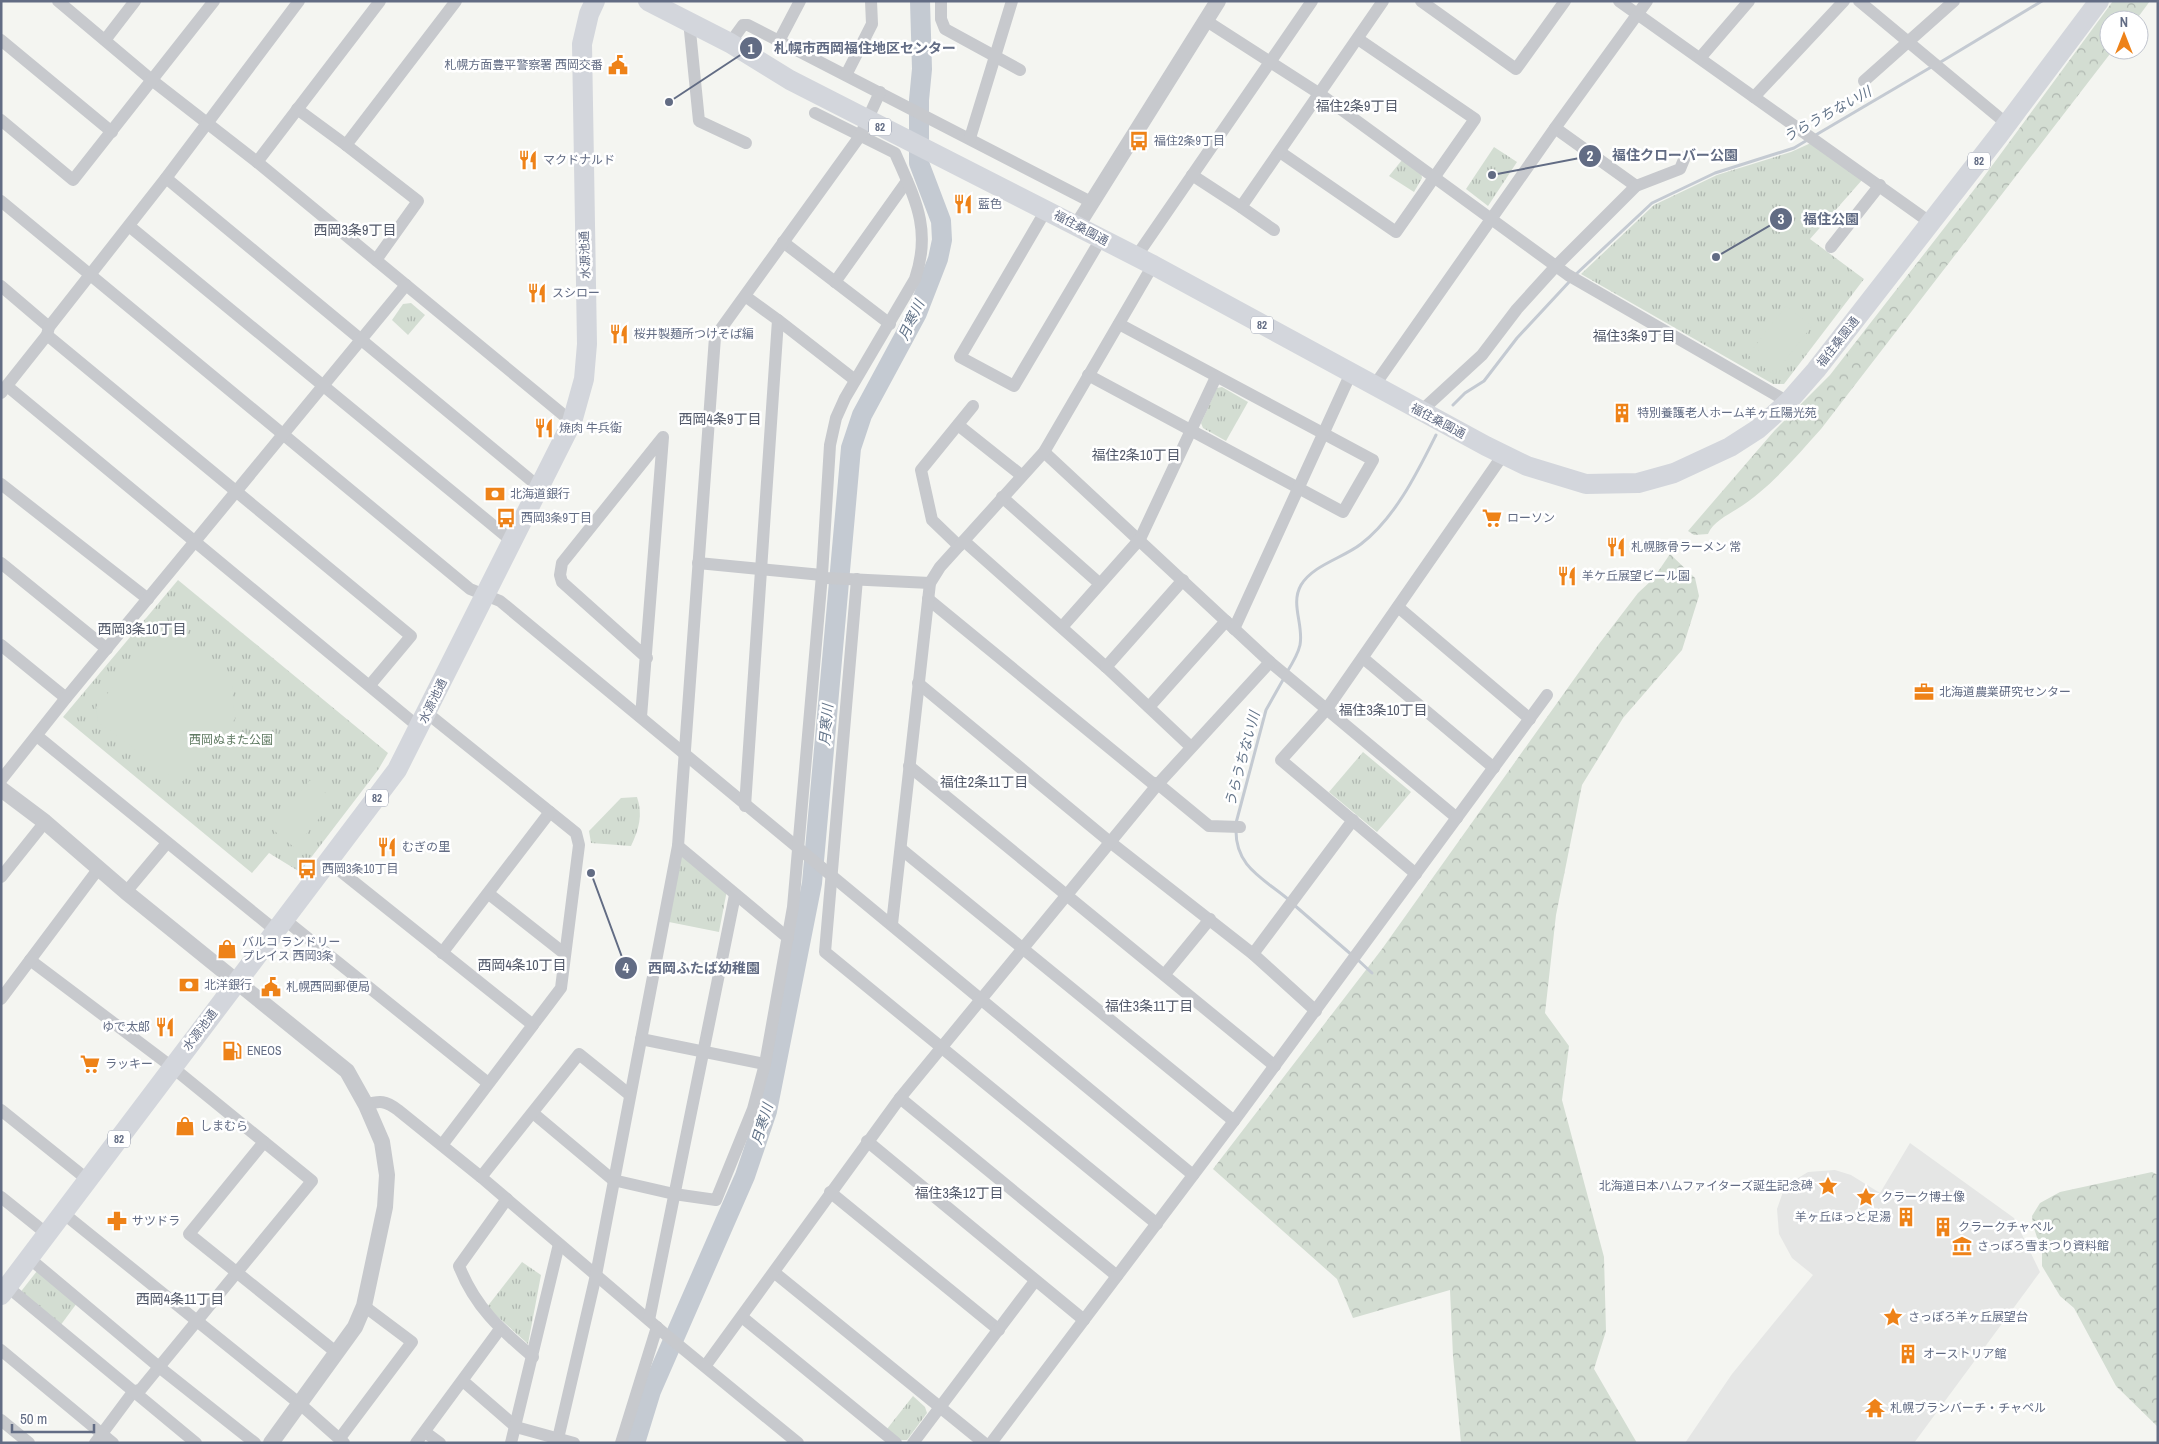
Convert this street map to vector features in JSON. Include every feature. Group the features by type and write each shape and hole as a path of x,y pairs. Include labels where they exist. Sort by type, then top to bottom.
{"main road":[{"name":"水源池通","path":"3,1288 29,1258 397,770 572,422 584,379 586,344 582,44 588,14 595,1"},
{"name":"福住桑園通","path":"648,1 730,43 790,80 971,175 1046,210 1144,261 1420,412 1503,455 1527,466 1586,484 1646,482 1674,473 1730,446 1758,429 1788,402 1816,370 1931,223 2099,1"}],"street":[{"path":"58,1 153,81 258,162 572,422"},
{"path":"105,40 135,1"},
{"path":"1,120 73,180 153,81 214,1"},
{"path":"299,1 4,390 370,685 423,720 576,833 579,845 561,988 442,1145"},
{"path":"258,162 380,1"},
{"path":"346,145 456,1"},
{"path":"779,41 800,1"},
{"path":"846,75 872,24 871,1"},
{"path":"941,1 941,19 945,29 1020,70"},
{"path":"970,138 1012,1"},
{"path":"1077,226 1218,1"},
{"path":"892,924 930,584 940,567 1021,475 1044,452 1119,324 1144,261 1192,175 1312,1"},
{"path":"1241,207 1383,1"},
{"path":"1420,1 1516,68 1565,1"},
{"path":"1619,1 1931,223"},
{"path":"1374,386 1636,14 1648,1"},
{"path":"1700,58 1749,1"},
{"path":"1754,97 1844,1"},
{"path":"1859,1 2007,124"},
{"path":"1864,81 1954,1"},
{"path":"1205,20 1320,94 1568,275 1788,402"},
{"path":"690,21 699,122 746,143"},
{"path":"730,43 745,24 902,103 1093,203"},
{"path":"1280,152 1396,232 1435,179 1475,119 1358,39"},
{"path":"1,40 112,132"},
{"path":"558,1441 596,1275 678,846 715,337 860,136 880,92"},
{"path":"297,109 418,201 376,260"},
{"path":"534,1113 613,1180 674,1194 716,1200 753,1109 764,1064 788,938 800,848 824,576 830,445 836,418 855,380 915,279 922,261 924,238 916,204 896,153 815,113"},
{"path":"1555,128 1636,186"},
{"path":"1420,412 1482,355 1517,309 1556,266 1636,186 1680,169 1685,158"},
{"path":"1192,175 1274,230"},
{"path":"166,178 539,487"},
{"path":"835,282 907,181"},
{"path":"1831,247 1880,185"},
{"path":"1,201 470,589 500,601 746,806 982,998 1193,1175"},
{"path":"1046,210 960,357 1014,386 1101,239"},
{"path":"129,226 512,541"},
{"path":"783,242 890,324"},
{"path":"1,780 66,698 362,341 406,285"},
{"path":"2,288 48,331 410,636 370,685"},
{"path":"745,296 855,380"},
{"path":"746,806 778,320"},
{"path":"1088,375 1343,512 1373,460 1119,324"},
{"path":"1149,707 1230,625 1298,487 1351,373"},
{"path":"1062,627 1140,539 1216,377"},
{"path":"973,406 921,470 932,520 1062,627 1191,747"},
{"path":"958,425 1021,475"},
{"path":"641,717 647,658 662,437 562,563 560,569 562,582 647,658"},
{"path":"1044,452 1140,539 1274,666 1457,818"},
{"path":"1416,874 1281,760 1326,710 1503,455"},
{"path":"1,484 148,599"},
{"path":"1002,497 1100,583"},
{"path":"1,563 107,649"},
{"path":"698,563 855,579 930,584"},
{"path":"855,579 829,872 825,952 1157,1224"},
{"path":"1106,667 1183,580"},
{"path":"928,599 1151,782 1158,784 1209,826 1234,826"},
{"path":"1398,607 1530,719"},
{"path":"1,645 66,698"},
{"path":"1362,658 1494,768"},
{"path":"706,1365 775,1273 830,1192 900,1098 1158,784 1191,747 1274,666"},
{"path":"918,683 1110,842 1253,954 1316,1011"},
{"path":"991,1443 1316,1011 1547,695"},
{"path":"37,736 167,843 280,924 488,1083"},
{"path":"909,766 1275,1066"},
{"path":"1,789 44,822 126,892 347,1071 366,1105 382,1142 387,1191 364,1306 354,1327 337,1353 271,1443"},
{"path":"442,953 550,812"},
{"path":"1253,954 1353,820"},
{"path":"1,877 44,822"},
{"path":"126,892 167,843"},
{"path":"678,846 788,938"},
{"path":"901,849 1234,1121"},
{"path":"329,862 532,1025"},
{"path":"1,999 99,868"},
{"path":"489,894 565,954"},
{"path":"621,1443 657,1327 674,1194 735,895"},
{"path":"1165,974 1210,919"},
{"path":"30,960 172,1067 312,1181 141,1389 133,1392 98,1438"},
{"path":"641,1040 764,1064"},
{"path":"481,1177 534,1113 579,1054 630,1095"},
{"path":"900,1098 1117,1276"},
{"path":"366,1105 378,1101 386,1102 442,1145 657,1327 706,1365 798,1443"},
{"path":"1,1110 88,1180"},
{"path":"867,1141 1084,1320"},
{"path":"264,1142 189,1234 337,1353"},
{"path":"830,1192 999,1330"},
{"path":"1,1197 47,1234"},
{"path":"507,1199 459,1266 478,1304 500,1329 533,1357"},
{"path":"63,1213 342,1440 412,1342 364,1306"},
{"path":"511,1443 559,1244"},
{"path":"29,1258 159,1367 255,1443"},
{"path":"775,1273 984,1443"},
{"path":"913,1443 1035,1281"},
{"path":"3,1288 196,1443"},
{"path":"742,1317 896,1443"},
{"path":"416,1443 500,1329"},
{"path":"1,1350 98,1438 113,1443"},
{"path":"463,1381 516,1427 558,1441 574,1443"},
{"path":"1,1420 29,1443"},
{"path":"425,1432 440,1443"}],"shaded area":[{"name":"さっぽろ羊ヶ丘展望台","path":"1910,1143 2014,1218 2040,1272 1914,1443 1685,1443 1732,1374 1813,1275 1792,1258 1779,1234 1777,1209 1785,1186 1808,1172 1835,1170 1851,1175 1880,1193"}],"green space":[{"path":"2113,1 2150,1 2143,10 2106,10"},
{"path":"2099,20 2099,60 2105,60 1821,429 1792,462 1771,482 1749,501 1716,523 1708,534 1694,535 1688,531 1775,430 1830,375 1980,182"},
{"path":"1813,142 1862,180 1810,239 1864,279 1784,384 1773,384 1581,274 1654,205 1717,175 1791,152"},
{"path":"1494,147 1517,162 1488,206 1466,189"},
{"path":"1402,160 1421,172 1422,178 1414,192 1389,176"},
{"path":"411,303 425,315 408,335 392,320 403,304"},
{"path":"1786,306 1812,326 1774,375 1748,355"},
{"path":"1222,387 1248,402 1226,441 1203,428 1201,423 1217,388"},
{"path":"1670,554 1695,578 1699,596 1682,650 1623,718 1582,785 1556,915 1545,1013 1569,1046 1562,1100 1604,1257 1606,1331 1594,1369 1637,1443 1461,1443 1453,1356 1450,1290 1353,1318 1337,1279 1213,1169 1382,949 1599,644 1638,593 1653,579"},
{"name":"西岡ぬまた公園","path":"178,580 388,753 378,770 300,872 269,853 252,873 63,717"},
{"path":"170,634 232,686 235,719 181,783 98,722 96,707 155,637 161,642"},
{"path":"1363,752 1411,792 1377,832 1329,792"},
{"path":"310,780 334,800 295,848 271,828"},
{"path":"637,797 640,810 639,822 631,846 591,843 589,831 621,798"},
{"path":"680,850 727,890 719,932 669,922"},
{"path":"2152,1172 2158,1175 2158,1427 2116,1386 2074,1308 2060,1296 2042,1266 2042,1253 2032,1216 2040,1203 2060,1192"},
{"path":"522,1262 541,1275 528,1344 487,1307"},
{"path":"37,1271 77,1303 60,1326 19,1294"},
{"path":"913,1396 925,1407 927,1413 907,1440 901,1440 887,1429"}],"waterway":[{"name":"月寒川","path":"635,1443 651,1391 745,1176 767,1111 812,883 851,448 862,415 917,313 938,259 942,240 941,221 919,163 919,100 922,69 920,1"},
{"name":"うらうちない川","path":"1939,63 2042,1"},
{"name":"うらうちない川","path":"1814,136 1933,66"},
{"name":"うらうちない川","path":"1574,276 1652,203 1715,173 1794,148 1809,139"},
{"name":"うらうちない川","path":"1453,405 1465,393 1484,381 1517,338 1570,281"},
{"name":"うらうちない川","path":"1287,672 1300,645 1301,637 1297,600 1301,585 1313,572 1361,544 1384,521 1404,494 1436,435"},
{"name":"うらうちない川","path":"1236,823 1266,710 1284,678"},
{"name":"うらうちない川","path":"1236,829 1237,842 1245,862 1261,878 1289,900"},
{"name":"うらうちない川","path":"1293,904 1353,956"},
{"name":"うらうちない川","path":"1358,960 1372,973"}],"place":[{"name":"札幌方面豊平警察署 西岡交番","path":"618,65"},
{"name":"札幌市西岡福住地区センター","path":"669,102"},
{"name":"福住2条9丁目","path":"1139,141"},
{"name":"マクドナルド","path":"528,160"},
{"name":"福住クローバー公園","path":"1492,175"},
{"name":"藍色","path":"963,204"},
{"name":"福住公園","path":"1716,257"},
{"name":"スシロー","path":"537,293"},
{"name":"桜井製麺所つけそば編","path":"619,334"},
{"name":"特別養護老人ホーム羊ヶ丘陽光苑","path":"1622,413"},
{"name":"焼肉 牛兵衛","path":"544,428"},
{"name":"北海道銀行","path":"495,494"},
{"name":"西岡3条9丁目","path":"506,518"},
{"name":"ローソン","path":"1492,518"},
{"name":"札幌豚骨ラーメン 常","path":"1616,547"},
{"name":"羊ケ丘展望ビール園","path":"1567,576"},
{"name":"北海道農業研究センター","path":"1924,692"},
{"name":"むぎの里","path":"387,847"},
{"name":"西岡3条10丁目","path":"307,869"},
{"name":"西岡ふたば幼稚園","path":"591,873"},
{"name":"バルコ ランドリー プレイス 西岡3条","path":"227,949"},
{"name":"北洋銀行","path":"189,985"},
{"name":"札幌西岡郵便局","path":"271,987"},
{"name":"ゆで太郎","path":"165,1027"},
{"name":"ENEOS","path":"232,1051"},
{"name":"ラッキー","path":"90,1064"},
{"name":"しまむら","path":"185,1126"},
{"name":"北海道日本ハムファイターズ誕生記念碑","path":"1828,1186"},
{"name":"クラーク博士像","path":"1866,1197"},
{"name":"羊ヶ丘ほっと足湯","path":"1906,1217"},
{"name":"サツドラ","path":"117,1221"},
{"name":"クラークチャペル","path":"1943,1227"},
{"name":"さっぽろ雪まつり資料館","path":"1962,1246"},
{"name":"さっぽろ羊ヶ丘展望台","path":"1893,1317"},
{"name":"オーストリア館","path":"1908,1354"},
{"name":"札幌ブランバーチ・チャペル","path":"1875,1408"}],"district":[{"name":"福住2条9丁目","path":"1357,106"},
{"name":"西岡3条9丁目","path":"355,230"},
{"name":"福住3条9丁目","path":"1634,336"},
{"name":"西岡4条9丁目","path":"720,419"},
{"name":"福住2条10丁目","path":"1136,455"},
{"name":"西岡3条10丁目","path":"142,629"},
{"name":"福住3条10丁目","path":"1383,710"},
{"name":"福住2条11丁目","path":"984,782"},
{"name":"西岡4条10丁目","path":"522,965"},
{"name":"福住3条11丁目","path":"1149,1006"},
{"name":"福住3条12丁目","path":"959,1193"},
{"name":"西岡4条11丁目","path":"180,1299"}]}
